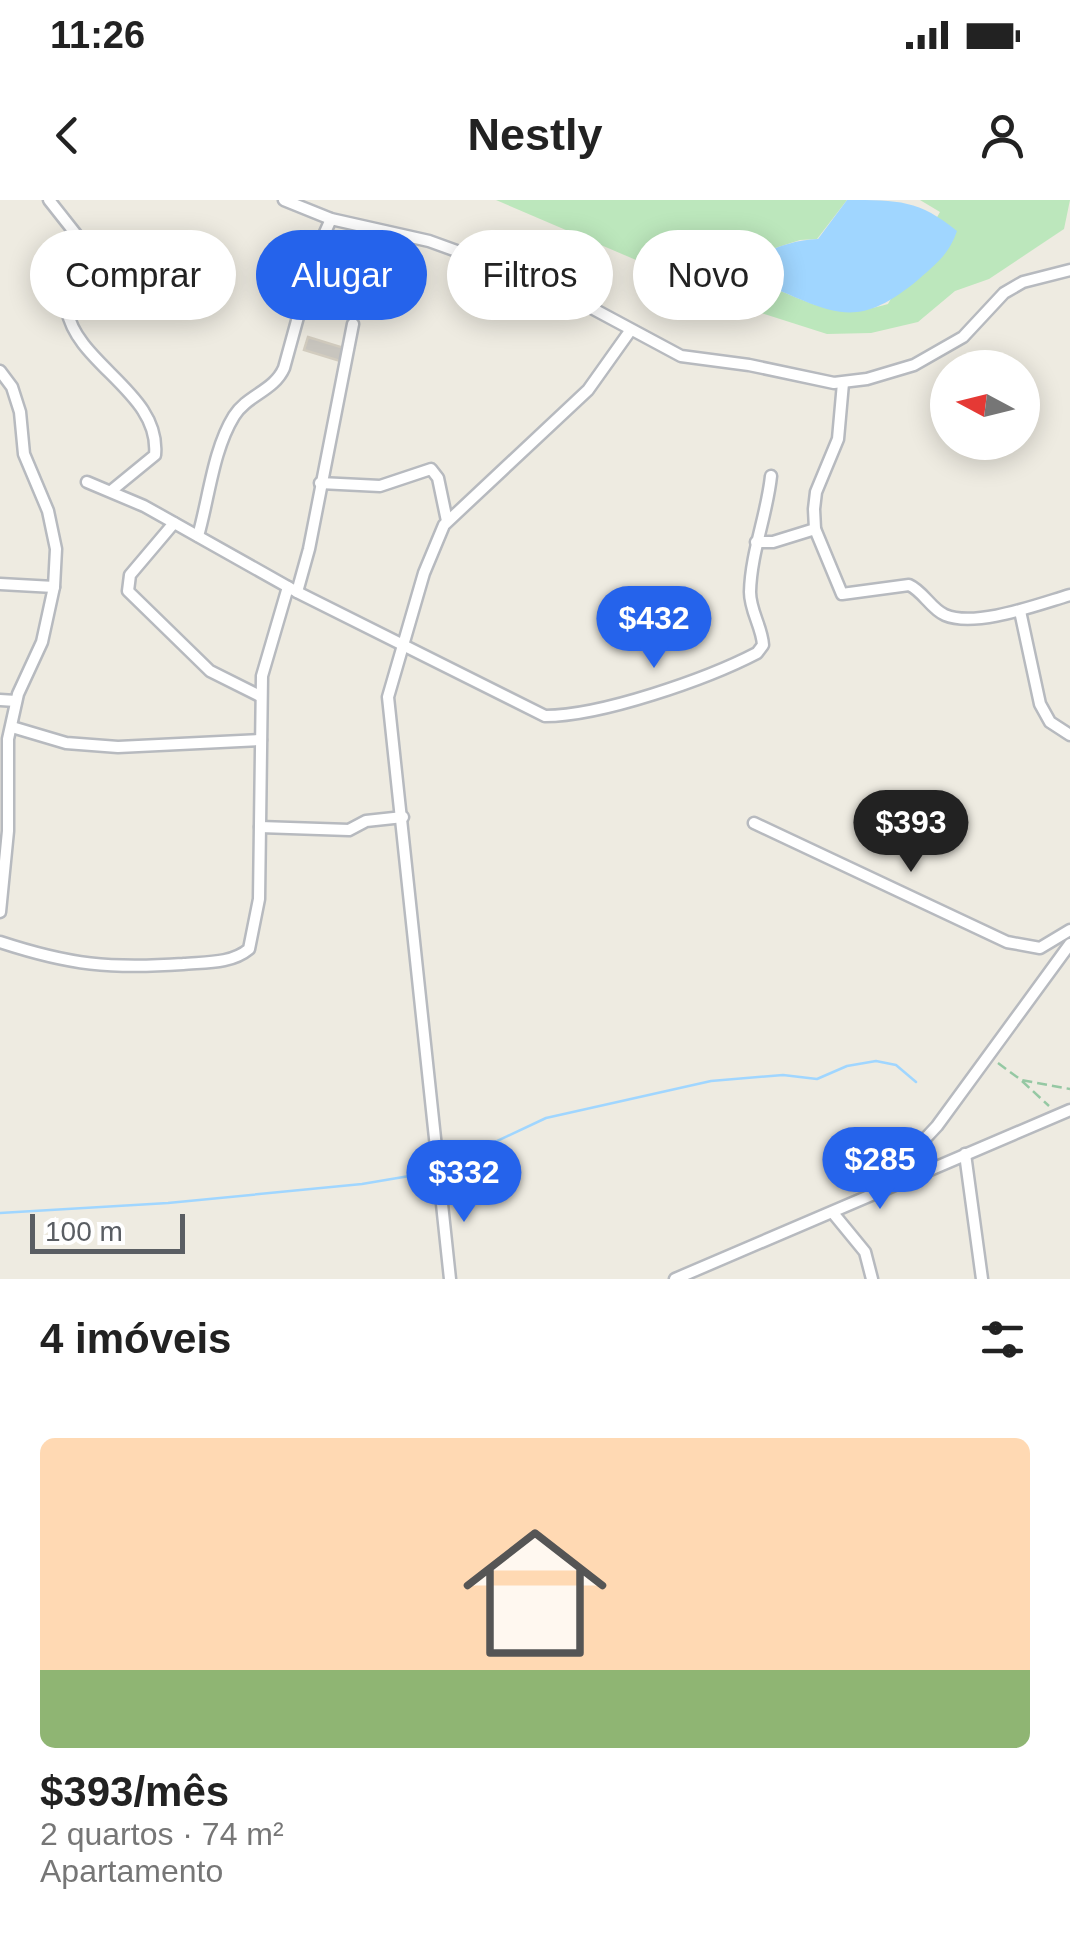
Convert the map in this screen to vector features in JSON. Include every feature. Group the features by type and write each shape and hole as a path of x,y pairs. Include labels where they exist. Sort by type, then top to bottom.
{"street":[{"path":"49,200 80,238 67,310 69,320 98,361 136,398 155,446 154,455 111,491"},
{"path":"284,200 332,219 429,241 544,283 680,356 843,383 914,365 963,337 1004,293 1023,282 1070,270"},
{"path":"198,536 220,451 236,412 277,383 284,368 314,255 332,219"},
{"path":"0,942 50,958 117,968 239,957 249,950 255,934 260,696 266,655 309,549 352,324"},
{"path":"450,1279 388,697 424,573 447,520 538,441 588,390 630,331"},
{"path":"0,372 12,387 20,412 24,454 54,530 54,587 35,663 16,701 8,738 6,869 0,912"},
{"path":"843,383 838,439 816,492 814,529 842,594 908,585 942,614 959,618 1020,611 1070,595"},
{"path":"320,483 370,487 431,469 438,478 447,520"},
{"path":"86,482 174,523 293,590 545,716 562,716 652,693 742,660 763,645 750,597 756,542 771,476"},
{"path":"174,523 130,575 128,590 210,671 260,696"},
{"path":"756,542 774,542 814,529"},
{"path":"0,584 54,587"},
{"path":"1020,611 1040,704 1050,722 1070,735"},
{"path":"0,700 16,701"},
{"path":"12,728 66,743 118,747 261,740"},
{"path":"260,827 349,830 366,821 403,817"},
{"path":"754,823 1008,942 1040,948 1070,930"},
{"path":"875,1192 937,1126 1070,944"},
{"path":"680,1278 1070,1110"},
{"path":"965,1154 982,1279"},
{"path":"833,1213 865,1252 872,1279"}],"path":[{"path":"989,1057 1058,1114"},
{"path":"1020,1080 1070,1089"}],"green space":[{"path":"496,200 847,200 817,239 784,245 784,230 633,230 633,259 613,250 613,230 566,230"},
{"path":"920,200 1070,200 1064,229 989,279 955,291 918,322 871,333 827,334 783,320 784,292 838,310 888,304 940,212"}],"water":[{"path":"847,200 907,204 931,213 957,231 946,252 919,279 897,296 860,312 826,309 784,292 784,246 818,239"}],"building":[{"path":"308,337 344,348 340,361 304,350"}],"waterway":[{"path":"440,1168 546,1118 711,1081 783,1075 817,1079 847,1066 876,1061 896,1065 916,1082"},
{"path":"0,1213 168,1203 362,1184 433,1172"}]}
